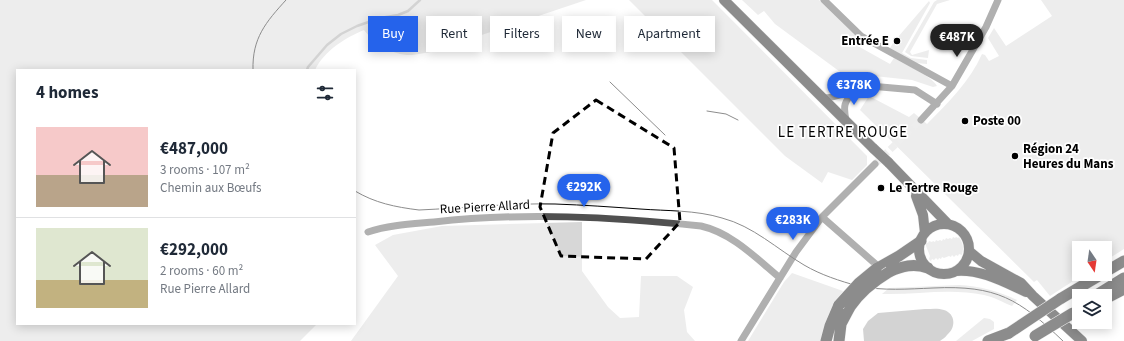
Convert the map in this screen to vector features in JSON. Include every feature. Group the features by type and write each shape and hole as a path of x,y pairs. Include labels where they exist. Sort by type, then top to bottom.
{"highway":[{"path":"826,341 831,322 844,306 859,283 908,250 923,237"},
{"path":"1112,268 1124,261"},
{"path":"881,269 914,265 928,268"},
{"path":"1106,289 1124,278"},
{"path":"998,341 1060,299 1090,281"},
{"path":"1112,295 1124,289"},
{"path":"839,341 844,306"},
{"path":"1031,339 1072,314"},
{"path":"988,341 1009,333"}],"main road":[{"path":"724,0 846,120 948,224"},
{"path":"913,188 923,211 923,237 919,248 923,262 928,268 941,274 948,274 955,271 965,263 969,251 968,240 959,228 948,224 935,225 923,237"},
{"path":"969,251 981,261 1021,283 1082,341"},
{"path":"955,271 965,270 997,279 1033,296"}],"street":[{"path":"824,0 861,36 952,86"},
{"path":"921,120 952,86 986,27 998,0"},
{"path":"823,98 840,96 863,87 870,86 915,90 937,104"},
{"path":"846,120 844,106 847,98 855,90"},
{"path":"740,341 796,252 822,217 875,164"},
{"name":"Rue Pierre Allard","path":"368,232 381,228 460,219 561,216 694,226 712,229 723,234 780,278"},
{"path":"822,217 881,269"}],"highlighted area":[{"path":"596,100 674,148 680,222 646,259 561,256 540,207 553,133"}],"shaded area":[{"path":"0,0 586,0 538,16 490,16 490,32 482,35 482,16 426,16 426,52 431,52 412,55 405,55 395,52 418,52 418,16 368,16 368,35 364,30 336,46 324,56 316,69 16,69 16,325 316,325 300,341 0,341"},
{"path":"629,0 712,0 867,156 867,165 852,180 828,172 822,183 785,156 681,52 715,52 715,16 645,16"},
{"path":"742,0 819,0 858,38 856,45 890,64 894,58 924,74 937,86 933,87 912,80 874,76 859,77 843,74 775,24 764,11 758,15"},
{"path":"937,0 950,0 937,4 910,52 912,55 929,50 928,58 911,56 905,52 934,2"},
{"name":"Région 24 Heures du Mans","path":"1041,0 1124,0 1124,249 1112,257 1112,241 1072,241 1073,281 1050,296 1037,280 1034,282 860,110 869,96 909,117 914,113 927,124 965,82 982,54 985,55 989,61 999,56 988,38 994,28 1006,46 1052,16"},
{"path":"929,1 930,3 902,53 911,58 927,60 927,64 916,63 890,48 893,43 896,45 900,40 898,37"},
{"path":"582,222 582,271 608,307 620,318 639,317 641,276 677,276 693,287 684,310 687,332 695,341 351,341 398,276 375,245 393,235 442,226"},
{"path":"953,237 959,237 961,241 963,248 962,255 959,254 958,256 956,255 954,257 952,255 951,257 942,257 938,260 936,258 934,260 932,259 932,263 929,259 930,256 926,242 935,242 936,240 942,241 946,238 952,239"},
{"path":"792,273 843,291 829,314 821,341 748,341 784,282"},
{"path":"959,285 974,286 1003,294 1017,300 1012,306 991,297 971,293 946,292 882,294 889,288"},
{"path":"925,309 944,310 953,318 952,329 940,341 864,341 863,329 868,321 878,313"},
{"path":"984,318 990,319 994,322 994,329 972,341 956,341"}],"waterway":[{"path":"307,69 327,45 341,34 357,26 380,18 398,15 408,11 420,0"}],"tunnel":[{"path":"875,164 921,120"}],"tram line":[{"path":"253,69 255,49 262,31 272,16 286,0"},
{"path":"610,82 665,135"},
{"path":"707,111 726,114 738,120"},
{"path":"356,192 370,199 386,204 419,210 504,205 555,204 681,211 712,215 744,226 794,259 817,272 858,286 886,289 955,288 991,292 1019,305 1063,341"}],"place":[{"name":"Entrée E","path":"897,41"},
{"name":"Poste 00","path":"965,121"},
{"name":"Région 24 Heures du Mans","path":"1015,156"},
{"name":"Le Tertre Rouge","path":"881,188"}],"district":[{"name":"LE TERTRE ROUGE","path":"843,132"}]}
